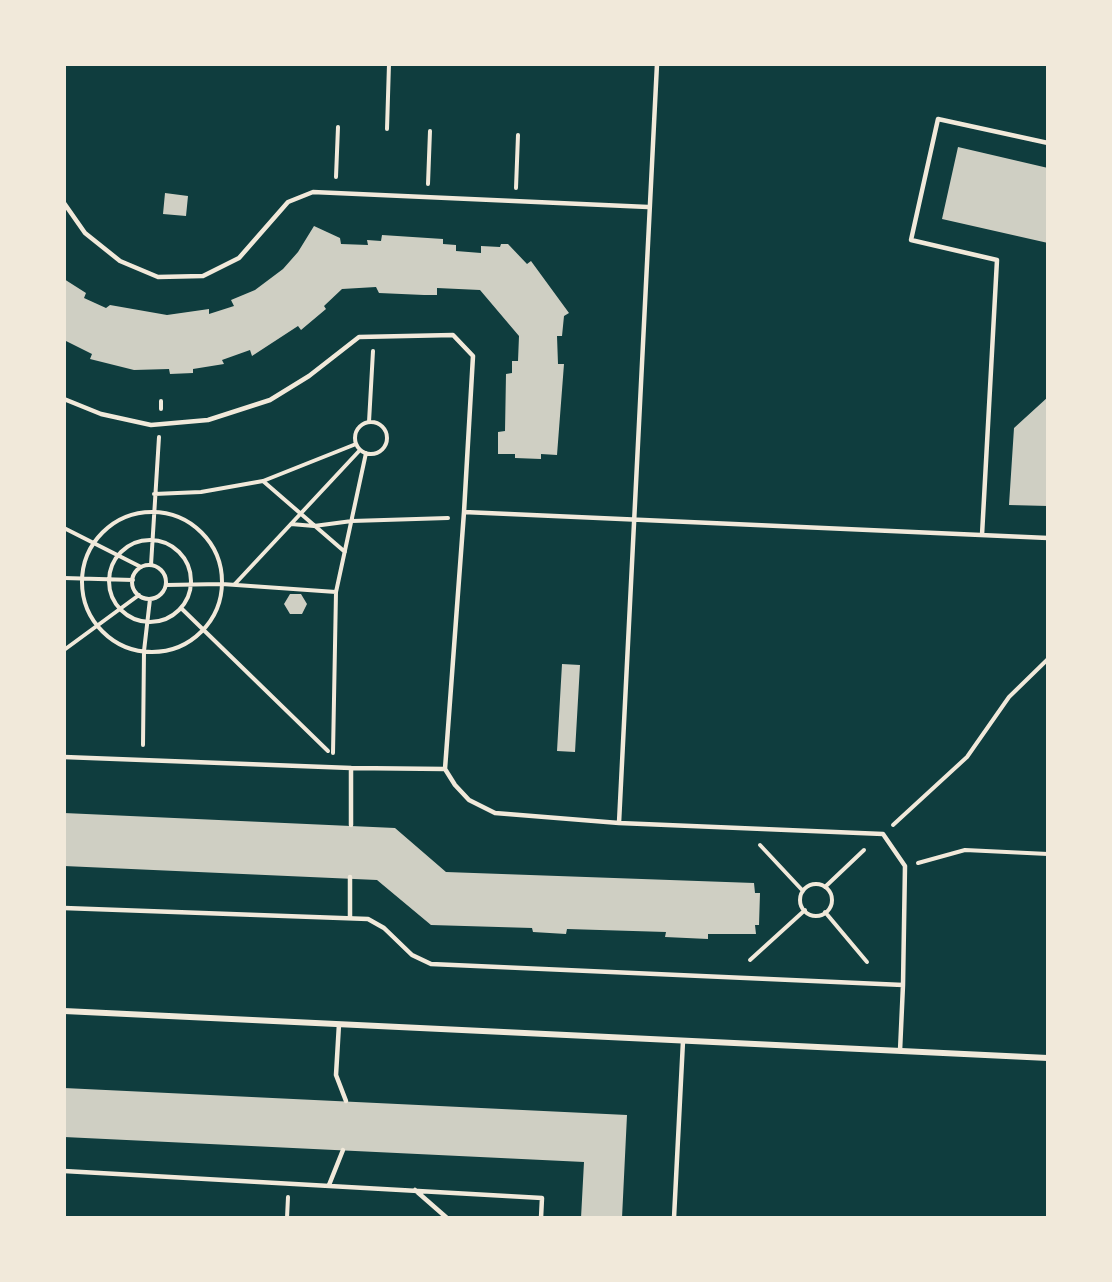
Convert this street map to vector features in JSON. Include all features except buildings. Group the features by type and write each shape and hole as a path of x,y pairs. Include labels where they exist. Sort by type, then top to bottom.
{"street":[{"path":"64,1011 1047,1058"}],"lane":[{"path":"619,823 648,207 657,64"},
{"path":"982,535 997,260 911,240 938,119 1047,143"},
{"path":"64,203 85,233 120,261 158,277 202,276 238,258 288,202 313,192 428,195 648,207"},
{"path":"64,399 101,414 151,424 208,420 270,400 309,376 359,337 453,335 473,356 464,516 445,769 455,785 470,800 495,813 619,823 883,834 905,866 900,1051"},
{"path":"464,516 633,519 1047,538"},
{"path":"64,757 351,768 445,769"},
{"path":"351,768 351,825"},
{"path":"350,877 350,917"},
{"path":"64,908 368,919 376,923 412,955 431,963 903,985"},
{"path":"339,1024 336,1075 346,1101"},
{"path":"674,1218 682,1041"},
{"path":"329,1185 343,1150"},
{"path":"64,1171 542,1198 541,1218"},
{"path":"415,1190 447,1218"}],"path":[{"path":"387,129 389,64"},
{"path":"336,191 338,127"},
{"path":"428,195 430,131"},
{"path":"516,200 518,135"},
{"path":"369,422 373,337"},
{"path":"369,422 378,423 387,436 382,450 366,453 356,444 358,430 369,422"},
{"path":"154,494 201,492 263,481 356,444"},
{"path":"234,586 360,450"},
{"path":"182,608 333,756 336,592 366,453"},
{"path":"151,565 157,476"},
{"path":"263,481 345,552"},
{"path":"154,511 176,515 196,526 210,543 220,563 222,585 218,606 203,629 191,641 171,650 144,651 118,642 97,625 84,601 81,579 86,557 93,543 113,523 133,514 154,511"},
{"path":"291,524 314,526 352,521 464,516"},
{"path":"64,528 141,568"},
{"path":"153,539 176,548 190,570 191,585 182,608 161,621 148,622 136,620 120,609 110,592 109,580 111,566 117,555 139,541 153,539"},
{"path":"133,580 141,568 151,565"},
{"path":"133,580 139,595 150,599 160,595 166,585 164,574 151,565"},
{"path":"64,578 133,580"},
{"path":"166,585 222,585 336,592"},
{"path":"64,650 139,595"},
{"path":"143,760 144,651 150,599"},
{"path":"883,834 967,757 1009,697 1047,659"},
{"path":"760,845 803,891"},
{"path":"825,886 864,850"},
{"path":"905,866 965,850 1047,855"},
{"path":"809,885 825,886 831,893 832,901 825,912 814,916 805,910 800,898 803,891 809,885"},
{"path":"750,960 805,910"},
{"path":"825,912 867,962"}]}
